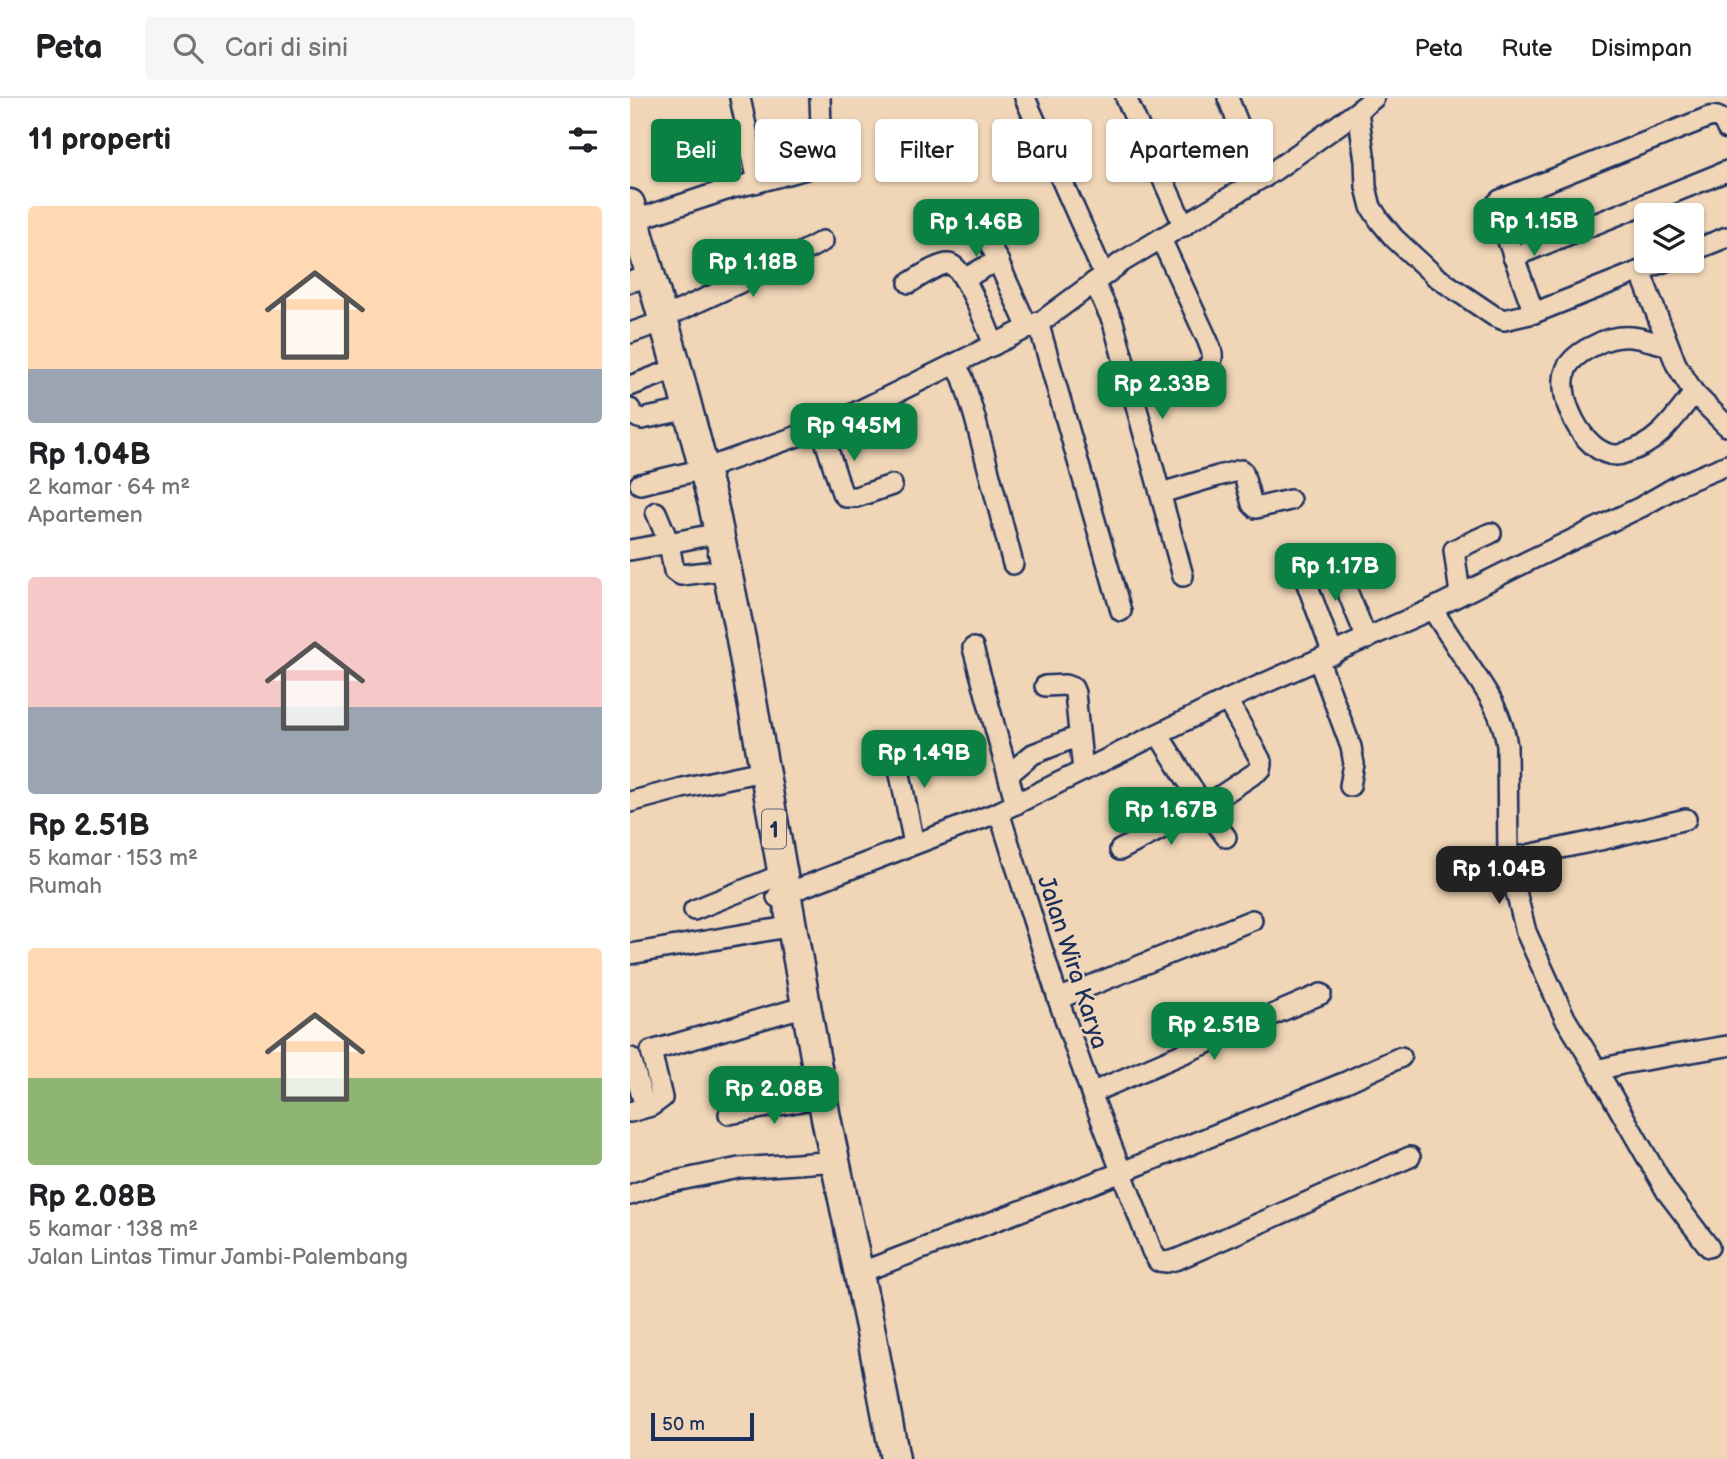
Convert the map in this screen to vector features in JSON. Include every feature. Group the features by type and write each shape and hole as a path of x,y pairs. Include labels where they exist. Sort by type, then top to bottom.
{"highway":[{"name":"1","path":"632,212 648,326 698,471 754,773 859,1273 895,1459"},
{"name":"1","path":"632,273 675,412 713,504 741,639 796,1009 880,1459"}],"street":[{"path":"740,98 755,168"},
{"path":"820,98 820,119"},
{"path":"1026,98 1099,279 1133,391 1183,576"},
{"path":"1126,98 1184,226"},
{"path":"1228,98 1238,123 1276,169"},
{"path":"640,484 698,471 821,428 1033,325 1161,239 1276,169 1374,98"},
{"path":"1358,111 1366,187 1371,207 1387,230 1435,276 1494,316 1504,320 1534,313 1635,273"},
{"path":"1534,313 1497,207 1500,200 1709,117 1720,118 1727,129"},
{"path":"1513,257 1727,171"},
{"path":"632,212 758,182"},
{"path":"977,215 1033,325 1121,611"},
{"path":"1704,246 1727,237"},
{"path":"1133,391 1204,371 1211,363 1213,355 1161,239"},
{"path":"648,326 823,241"},
{"path":"964,279 999,262"},
{"path":"909,283 941,266 954,265 964,279 994,345"},
{"path":"1641,273 1676,364 1694,393 1727,426"},
{"path":"1668,345 1631,337 1605,339 1585,349 1568,365 1564,382 1569,412 1582,435 1597,450 1617,455 1636,450 1653,441 1694,393"},
{"path":"955,364 963,378 975,418 1013,564"},
{"path":"630,386 664,373"},
{"path":"630,409 637,418 642,419 675,412"},
{"path":"821,428 845,497 851,498 892,485"},
{"path":"694,911 779,889 914,845 1007,808 1227,701 1432,609 1641,507 1681,484 1727,465"},
{"path":"1161,493 1241,470 1252,504 1256,508 1290,500"},
{"path":"656,512 669,543 672,563 677,573 687,575 715,571"},
{"path":"1460,594 1454,551 1491,533"},
{"path":"630,550 709,535"},
{"path":"1300,565 1351,747 1354,764 1350,786"},
{"path":"1338,569 1367,639"},
{"path":"1432,609 1492,700 1505,732 1508,859 1526,932 1542,970 1565,1018 1660,1181 1709,1247"},
{"name":"Jalan Wira Karya","path":"973,648 1009,774 1007,808 1058,999 1091,1093 1158,1261 1178,1259 1410,1157"},
{"path":"1045,686 1065,685 1073,688 1083,771"},
{"path":"1120,850 1204,807 1261,769 1262,764 1227,701"},
{"path":"1158,734 1226,837"},
{"path":"1009,774 1033,754 1079,736"},
{"path":"894,744 914,845"},
{"path":"630,802 754,773"},
{"path":"1508,859 1686,819"},
{"path":"1058,999 1252,920"},
{"path":"630,954 782,928"},
{"path":"1091,1093 1321,994"},
{"path":"651,1051 662,1096 659,1101 637,1110 630,1058 651,1051 796,1009"},
{"path":"1597,1070 1622,1063 1727,1046"},
{"path":"859,1273 1122,1172 1346,1082 1401,1057"},
{"path":"729,1114 813,1099"},
{"path":"630,1195 661,1184 740,1168 825,1162"}]}
